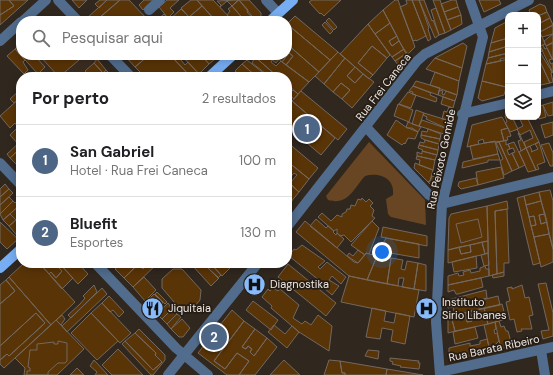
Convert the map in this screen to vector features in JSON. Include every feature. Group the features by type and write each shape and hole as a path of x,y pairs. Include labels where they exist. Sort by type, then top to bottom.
{"main road":[{"path":"275,16 294,0"},
{"path":"214,72 228,60"},
{"path":"0,268 16,254"}],"street":[{"path":"29,16 46,0"},
{"path":"58,0 73,16"},
{"path":"149,10 160,0"},
{"path":"266,0 278,13"},
{"name":"Rua Peixoto Gomide","path":"440,373 436,322 442,204 462,114 483,37 470,0"},
{"name":"Rua Frei Caneca","path":"292,221 417,61 425,54 529,0"},
{"path":"0,41 16,27"},
{"path":"115,60 126,72"},
{"path":"541,94 553,91"},
{"path":"462,114 505,103"},
{"path":"366,127 429,195 442,204 553,176"},
{"path":"0,163 16,180"},
{"path":"100,268 184,356 208,375"},
{"path":"168,375 254,268"},
{"name":"Rua Barata Ribeiro","path":"440,373 553,347"},
{"path":"541,350 547,370"}],"shaded area":[{"path":"39,60 96,60 83,72 40,72 45,67"},
{"path":"369,142 425,200 426,225 391,217 388,214 386,199 393,195 393,189 389,180 381,176 365,176 346,198 335,201 328,200 326,196"}],"building":[{"path":"0,0 9,0 14,6 0,15"},
{"path":"9,0 28,0 0,25 0,15 14,6"},
{"path":"72,0 87,0 79,8"},
{"path":"100,0 107,0 99,8 95,4"},
{"path":"107,0 120,0 102,16 89,16"},
{"path":"120,0 129,0 144,16 101,16"},
{"path":"144,0 154,0 143,10 139,5"},
{"path":"167,0 179,0 170,8 174,12 170,16 166,16 159,7"},
{"path":"191,0 197,0 202,6 190,16 188,16 181,8"},
{"path":"197,0 213,0 228,16 211,16"},
{"path":"238,0 232,6 227,1 220,7 221,5 217,1"},
{"path":"239,0 248,10 247,12 251,16 241,16 232,6"},
{"path":"239,0 249,0 261,13 261,16 252,16"},
{"path":"312,0 341,0 324,16 321,13 320,14 309,2"},
{"path":"395,0 398,0 415,47 408,54 405,52 383,10"},
{"path":"406,0 412,0 426,36 416,41 413,41 400,7 407,4"},
{"path":"412,0 419,0 429,28 431,39 428,41"},
{"path":"419,0 424,0 432,21 433,20 439,35 435,38"},
{"path":"433,0 440,0 451,30 445,33"},
{"path":"456,0 458,7 444,12 441,4"},
{"path":"479,0 499,0 501,4 484,12"},
{"path":"540,4 545,6 547,12 541,15 541,12 530,12 529,10"},
{"path":"202,6 211,16 190,16"},
{"path":"232,6 241,16 228,16 227,15 230,11 228,9"},
{"path":"458,7 461,15 447,20 444,12"},
{"path":"436,8 445,33 439,35 431,10"},
{"path":"181,9 188,16 173,16"},
{"path":"383,10 390,23 375,34 368,24"},
{"path":"547,12 550,18 541,22 541,15"},
{"path":"461,15 462,24 451,30 447,20"},
{"path":"295,16 338,52 330,60 292,28 292,19"},
{"path":"329,18 337,27 334,30 326,21"},
{"path":"550,18 553,25 541,31 541,22"},
{"path":"325,22 333,31 330,34 322,25"},
{"path":"390,23 397,36 389,41 392,46 399,41 404,49 392,57 375,34"},
{"path":"505,23 505,39 491,43 495,28"},
{"path":"368,24 390,55 387,58 372,46 358,63 373,75 369,79 340,54"},
{"path":"553,25 553,34 542,37 541,31"},
{"path":"292,28 330,60 319,72 292,48"},
{"path":"553,34 553,42 546,46 544,41"},
{"path":"397,36 399,41 392,46 389,41"},
{"path":"541,36 545,44 541,46"},
{"path":"505,39 505,47 489,52 491,43"},
{"path":"463,43 467,46 462,68 435,58"},
{"path":"553,43 553,60 546,46"},
{"path":"543,45 545,49 547,48 552,59 549,60 551,64 553,63 553,73 541,48 541,46"},
{"path":"372,46 387,58 373,75 358,63"},
{"path":"505,47 505,54 488,58 489,52"},
{"path":"292,48 319,72 309,82 286,65 290,60 292,60"},
{"path":"15,49 16,60 25,60 23,62 28,70 26,72 22,72 7,56"},
{"path":"404,49 407,53 395,61 392,57"},
{"path":"338,52 345,58 324,84 315,76"},
{"path":"407,53 408,54 399,66 395,61"},
{"path":"505,54 505,58 500,59 501,61 486,64 488,58"},
{"path":"541,54 552,72 553,82 550,83 541,64"},
{"path":"345,58 355,67 347,76 355,83 363,74 374,82 352,108 342,99 350,90 341,83 333,92 324,84"},
{"path":"435,58 462,68 459,81 426,69"},
{"path":"25,60 39,60 45,67 40,72 36,72"},
{"path":"44,60 79,60 65,72 54,72"},
{"path":"98,60 106,70 102,72 94,63"},
{"path":"129,60 143,60 135,67"},
{"path":"143,60 175,60 186,72 140,72 135,67"},
{"path":"175,60 181,60 185,65 188,62 197,72 186,72"},
{"path":"186,60 205,60 209,64 201,72 197,72"},
{"path":"205,60 214,60 209,64"},
{"path":"247,60 262,72 251,72 242,64"},
{"path":"254,60 258,60 272,72 264,72 252,63"},
{"path":"259,60 272,60 271,62 276,66 281,61 309,82 298,94 292,89 292,72 272,72"},
{"path":"284,60 290,60 286,65 282,62"},
{"path":"505,60 505,87 482,81 486,64"},
{"path":"94,63 102,72 86,72 85,71"},
{"path":"242,64 251,72 236,72 235,71"},
{"path":"541,64 550,83 541,85"},
{"path":"355,67 363,74 355,83 347,76"},
{"path":"435,72 459,81 457,95 430,85"},
{"path":"416,81 440,88 438,95 413,86"},
{"path":"482,81 505,87 504,95 482,101 478,98"},
{"path":"341,83 350,90 342,99 333,92"},
{"path":"413,86 431,93 430,95 437,98 436,102 412,94 413,92 409,91"},
{"path":"293,90 298,94 294,99 292,98"},
{"path":"439,90 443,91 442,94 444,95 446,91 457,95 455,101 438,95"},
{"path":"301,91 347,129 338,140 292,101"},
{"path":"408,92 416,95 411,108 399,104"},
{"path":"16,94 16,101 14,103 10,99"},
{"path":"443,97 455,101 453,108 441,104"},
{"path":"292,101 335,138 321,155 292,130"},
{"path":"16,102 16,124 15,123 10,128 0,116"},
{"path":"553,102 553,115 548,116 543,105"},
{"path":"398,104 413,110 409,122 394,116"},
{"path":"543,105 546,117 541,118 541,106"},
{"path":"449,107 453,108 450,121 442,119 444,111 447,112"},
{"path":"416,110 424,113 419,126 412,124"},
{"path":"424,113 450,121 448,129 426,119 427,117 423,115"},
{"path":"502,117 508,128 501,130 504,141 484,143 483,139 478,141 479,144 467,147 472,125"},
{"path":"396,120 407,128 412,128 418,132 415,139 408,138 405,144 404,143 402,145 387,135"},
{"path":"422,120 448,129 447,135 419,126"},
{"path":"506,120 514,120 518,129 510,132 505,123 507,122"},
{"path":"520,120 528,120 539,142 526,148 524,142 533,138 530,130 520,135 517,129 523,126"},
{"path":"408,122 421,127 418,132 406,127"},
{"path":"553,122 553,135 545,138 541,125"},
{"path":"508,128 511,136 507,137 508,140 504,141 501,130"},
{"path":"16,129 16,142 10,135"},
{"path":"428,129 441,134 440,139 421,135 422,131 427,132"},
{"path":"518,133 526,148 521,151 518,141 521,140"},
{"path":"421,135 440,139 439,144 421,138"},
{"path":"425,140 439,144 438,150 419,145 420,142 424,143"},
{"path":"506,140 506,145 508,144 510,149 507,150 509,155 512,153 519,168 512,171 499,142"},
{"path":"495,141 498,154 473,159 470,146"},
{"path":"499,142 512,171 504,175 500,161 503,159 496,143"},
{"path":"514,142 525,165 519,168 512,153 515,152 513,148 510,149 508,144"},
{"path":"539,142 545,162 537,165 539,169 536,170 526,148 530,146 531,152 538,149 535,144"},
{"path":"549,143 553,153 553,166 550,166 541,145"},
{"path":"419,145 438,150 437,155 422,151 423,150 418,148"},
{"path":"16,146 16,152 10,158 7,154"},
{"path":"292,146 318,168 309,179 292,165"},
{"path":"526,148 536,170 528,172 519,152"},
{"path":"422,151 437,155 435,160 417,156 417,152 422,154"},
{"path":"16,153 16,164 10,158"},
{"path":"498,154 500,160 488,160 488,162 462,168 463,162"},
{"path":"417,156 435,160 433,170 419,165 420,160 416,159"},
{"path":"415,163 433,170 430,181 428,182 414,168"},
{"path":"292,165 309,179 299,192 292,185 292,181 297,175 294,173 292,175"},
{"path":"501,167 504,178 478,185 476,172"},
{"path":"432,176 437,177 436,183 431,185 428,182"},
{"path":"476,178 478,185 461,189 458,186 459,182"},
{"path":"5,184 9,189 0,197 0,189"},
{"path":"292,186 299,192 292,201"},
{"path":"9,189 13,193 0,205 0,197"},
{"path":"550,190 553,201 553,249 539,192"},
{"path":"539,192 541,201 526,205 524,196"},
{"path":"524,196 540,263 533,265 517,198"},
{"path":"9,197 13,201 0,214 0,205"},
{"path":"362,198 366,202 369,199 373,203 370,206 374,210 372,216 375,218 351,242 344,235 340,236 337,233 337,229 334,231 318,217 322,213 331,221 337,215 342,217 342,214 346,212 347,209 350,209 351,205 355,206 358,199 361,200"},
{"path":"13,201 15,203 16,202 16,208 3,220 0,214"},
{"path":"507,201 508,209 495,211 497,274 489,276 487,206"},
{"path":"541,201 545,214 539,215 541,224 547,222 549,234 534,237 531,226 536,225 534,216 529,217 526,205"},
{"path":"487,206 488,241 448,250 449,218 451,214"},
{"path":"16,209 16,220 10,214"},
{"path":"507,209 509,263 504,263 504,272 497,274 495,211"},
{"path":"10,214 16,220 9,226 3,220"},
{"path":"545,214 547,222 541,224 539,215"},
{"path":"534,216 536,225 531,226 529,217"},
{"path":"316,219 326,228 328,226 336,235 337,233 344,239 337,248 310,226"},
{"path":"478,219 482,237 461,243 456,224"},
{"path":"16,220 16,234 9,226"},
{"path":"305,221 354,262 358,263 366,253 377,256 367,280 349,276 296,232"},
{"path":"372,221 379,228 369,254 366,253 365,255 351,245"},
{"path":"0,222 16,237 16,241 7,249 0,242"},
{"path":"383,227 427,236 427,246 381,237"},
{"path":"549,234 553,249 553,262 541,267 534,237"},
{"path":"386,238 419,244 419,258 379,251"},
{"path":"488,241 488,253 485,254 482,242"},
{"path":"482,242 485,254 448,263 448,250 459,247 461,254 471,252 470,245"},
{"path":"302,245 325,261 318,267 320,269 327,262 346,277 341,284 332,276 329,280 339,286 332,295 323,287 325,285 292,258 292,252 294,249 296,250"},
{"path":"470,245 471,252 461,254 459,247"},
{"path":"358,250 365,255 358,263 347,256 349,253 353,256"},
{"path":"488,253 489,265 484,266 481,255"},
{"path":"377,256 391,258 387,284 367,280"},
{"path":"476,256 477,268 454,272 452,262"},
{"path":"391,258 403,260 401,269 405,270 407,261 418,263 414,289 402,287 404,278 399,278 398,286 387,284"},
{"path":"418,263 426,265 426,291 414,289"},
{"path":"485,266 486,269 489,269 489,276 448,285 448,276 458,273 459,276 464,275 463,272 470,270 471,273 480,271 480,268"},
{"path":"292,267 336,303 326,316 278,277 285,268"},
{"path":"19,268 44,268 75,302 51,325 9,277"},
{"path":"44,268 59,268 62,271 56,278 51,272 49,274"},
{"path":"59,268 64,268 73,278 62,289 49,274 51,272 56,278 62,271"},
{"path":"64,268 83,268 88,274 78,284"},
{"path":"116,268 135,268 124,278 115,269"},
{"path":"134,268 153,268 133,287 124,278"},
{"path":"195,268 208,268 219,278 211,286"},
{"path":"208,268 215,268 221,275 218,278"},
{"path":"215,268 230,268 222,276"},
{"path":"173,269 182,269 201,290 200,300 190,310 181,310 162,288 162,279"},
{"path":"504,272 504,276 493,278 492,275"},
{"path":"349,276 419,290 414,317 341,302"},
{"path":"9,277 51,325 4,368 0,364 0,360 7,354 9,356 45,323 36,313 0,346 0,304 15,291 6,280"},
{"path":"144,277 156,290 145,301 133,287"},
{"path":"481,278 483,287 458,294 456,294 454,290 448,292 448,285"},
{"path":"6,280 15,291 0,304 0,285"},
{"path":"546,283 553,313 553,336 543,339 541,331 549,330 538,284"},
{"path":"94,285 97,292 71,318 68,315 80,304 85,298 83,296"},
{"path":"522,285 525,298 529,297 533,315 529,316 532,329 521,329 522,331 517,332 514,319 510,320 506,302 510,301 507,288 512,287 512,289"},
{"path":"102,288 107,294 67,332 62,326"},
{"path":"273,288 278,291 280,289 299,305 293,318 302,324 305,321 311,325 318,315 332,326 329,351 299,332 271,308 272,306 262,297 268,289 270,291"},
{"path":"486,290 487,298 448,308 448,300"},
{"path":"157,292 167,302 165,304 155,294"},
{"path":"154,294 163,303 160,306 162,308 160,310 158,308 155,311 146,302"},
{"path":"109,296 124,312 119,317 113,310 110,312 102,303"},
{"path":"498,296 500,305 455,315 453,307"},
{"path":"253,301 278,320 271,330 246,310"},
{"path":"102,303 131,333 120,343 91,313"},
{"path":"168,303 172,309 162,319 157,314"},
{"path":"502,304 506,319 488,324 484,308"},
{"path":"372,308 386,311 384,321 394,323 396,313 410,316 405,344 391,341 393,330 382,328 380,339 366,337"},
{"path":"484,308 488,324 455,331 451,316 465,313 467,322 472,321 470,311"},
{"path":"172,309 177,314 167,324 162,319"},
{"path":"232,310 244,321 214,361 225,369 237,353 249,361 239,375 227,375 198,353"},
{"path":"470,311 472,321 467,322 465,313"},
{"path":"36,313 45,323 9,356 7,354 0,360 0,346"},
{"path":"91,313 118,341 97,360 71,333"},
{"path":"177,314 181,317 171,329 167,324"},
{"path":"62,315 65,319 61,325 56,320"},
{"path":"448,316 451,316 455,331 448,333"},
{"path":"182,319 190,328 183,337 179,337 171,329"},
{"path":"56,320 84,349 57,375 24,375 25,368 15,358"},
{"path":"244,321 255,329 242,347 246,349 248,346 252,349 250,352 254,356 267,338 277,347 255,375 239,375 249,361 237,353 225,369 214,361"},
{"path":"499,321 501,327 504,326 506,331 508,331 511,342 506,343 507,347 501,349 495,322"},
{"path":"495,322 496,329 494,330 495,334 497,333 499,341 495,345 496,350 490,351 484,325"},
{"path":"274,325 285,334 292,326 299,332 287,348 268,332"},
{"path":"475,327 478,338 455,344 453,332"},
{"path":"139,329 165,355 165,360 153,375 151,375 122,344 125,341 153,370 157,367 162,362 155,355 156,353 135,333"},
{"path":"255,329 267,338 254,356 250,352 252,349 248,346 246,349 242,347"},
{"path":"135,333 156,353 155,355 162,362 153,370 125,341"},
{"path":"487,339 490,351 456,359 455,353 450,355 449,353 449,348 470,343 470,346 480,344 480,341"},
{"path":"58,341 67,343 67,361 65,363 58,363 48,372 48,375 27,375 27,371 30,371 30,368 28,367 30,350 37,350 37,344 54,342 54,344 58,344"},
{"path":"118,349 143,375 112,375 102,365"},
{"path":"368,350 379,351 378,359 365,356"},
{"path":"390,358 419,361 419,369 400,367 401,366 392,364 393,362 390,361"},
{"path":"94,360 108,375 95,375 97,372 90,366"},
{"path":"284,360 300,375 270,375"},
{"path":"329,360 340,361 342,373 345,373 345,375 324,375"},
{"path":"340,361 387,369 386,375 345,375 345,373 342,373"},
{"path":"77,368 84,375 70,375"},
{"path":"387,369 423,375 386,375"}],"place":[{"name":"San Gabriel","path":"307,129"},
{"name":"Diagnostika","path":"254,284"},
{"name":"Jiquitaia","path":"152,308"},
{"name":"Instituto Sirio Libanes","path":"426,308"},
{"name":"Bluefit","path":"214,337"}]}
